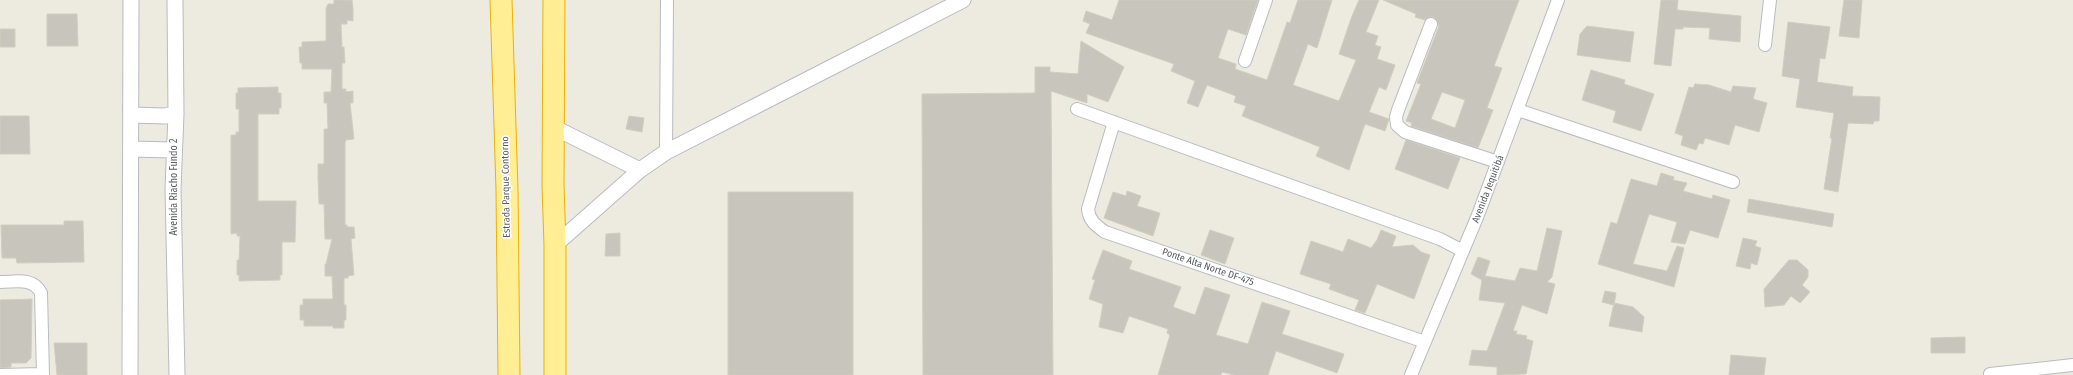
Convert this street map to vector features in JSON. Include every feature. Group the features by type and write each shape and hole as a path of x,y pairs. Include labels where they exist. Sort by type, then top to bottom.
{"highway":[{"name":"Estrada Parque Contorno","path":"501,0 507,206 509,375"},
{"path":"554,0 555,128 553,185 555,245 555,375"}],"street":[{"path":"130,375 131,0"},
{"name":"Avenida Riacho Fundo 2","path":"174,0 176,114 174,150 176,375"},
{"path":"666,152 667,0"},
{"path":"555,245 640,170 666,152 963,0"},
{"path":"1245,61 1266,0"},
{"name":"Avenida Jequitibá","path":"1411,375 1463,252 1518,110 1558,0"},
{"path":"1765,45 1770,0"},
{"path":"1431,24 1398,110 1396,117 1397,125 1405,132 1498,162"},
{"path":"1077,109 1440,239 1463,252"},
{"path":"1518,110 1733,182"},
{"path":"131,116 165,116 176,114"},
{"name":"Ponte Alta Norte DF-475","path":"1114,122 1088,208 1089,218 1096,226 1105,232 1425,342"},
{"path":"555,128 640,170"},
{"path":"131,149 174,150"},
{"path":"0,282 32,282 41,293 43,375 0,375"},
{"path":"1989,375 2073,365"}],"building":[{"path":"334,0 352,0 353,8 353,21 347,20 347,24 341,24 342,47 344,47 345,63 342,63 342,89 346,89 346,92 353,91 353,103 350,103 354,139 346,140 345,143 345,225 347,225 347,227 354,227 355,238 351,239 354,275 344,278 344,305 346,305 346,320 344,320 344,328 333,328 333,326 304,326 304,320 300,320 300,305 303,305 303,299 333,299 332,276 325,276 325,264 332,239 325,239 324,204 319,204 318,177 318,164 324,164 324,129 328,129 327,103 324,103 324,92 331,92 332,69 302,69 299,47 302,47 302,42 326,41 326,8 328,4 334,4"},
{"path":"1119,0 1258,0 1246,35 1228,29 1218,58 1236,64 1235,69 1267,80 1287,22 1290,23 1298,0 1332,0 1317,48 1308,44 1293,85 1339,101 1356,60 1339,54 1352,16 1359,0 1379,0 1366,32 1378,36 1375,45 1381,47 1377,59 1395,65 1386,90 1379,87 1369,112 1389,119 1385,131 1365,124 1349,170 1316,156 1320,147 1242,116 1246,106 1234,102 1236,96 1207,85 1198,107 1187,103 1195,81 1171,71 1174,64 1086,33 1090,24 1083,21 1086,11 1112,20"},
{"path":"1383,0 1519,0 1494,66 1502,68 1487,108 1493,110 1478,148 1411,126 1412,123 1406,121 1421,84 1417,83 1439,26 1434,17 1429,17 1425,20 1415,17 1416,14","holes":["1442,92 1465,100 1455,128 1431,119"]},
{"path":"1661,0 1678,0 1677,10 1741,16 1740,42 1709,39 1710,28 1683,27 1683,29 1675,29 1671,66 1654,64"},
{"path":"1844,0 1862,0 1859,38 1839,36"},
{"path":"47,14 77,14 78,46 47,46"},
{"path":"1788,22 1830,27 1825,59 1820,58 1817,82 1853,87 1852,96 1880,97 1879,121 1874,121 1873,124 1848,123 1838,192 1824,189 1832,138 1830,138 1834,113 1796,107 1800,79 1782,76"},
{"path":"1587,26 1634,32 1630,62 1577,55 1580,34"},
{"path":"0,29 15,29 15,47 0,47"},
{"path":"1081,41 1124,67 1108,102 1087,94 1087,103 1051,91 1053,375 923,375 922,94 1035,93 1035,67 1050,67 1050,72 1078,74"},
{"path":"1591,70 1625,80 1624,84 1654,94 1641,131 1613,122 1616,111 1582,100"},
{"path":"1695,84 1709,85 1731,92 1733,86 1756,88 1753,99 1767,103 1759,132 1735,125 1729,145 1705,138 1703,144 1699,143 1696,150 1681,145 1683,136 1675,133 1689,87 1693,88"},
{"path":"278,87 278,93 281,93 281,108 279,108 279,114 258,114 258,201 296,201 295,242 282,242 282,275 280,275 280,280 239,281 239,275 237,275 237,260 239,260 240,236 237,236 237,233 231,234 231,135 236,135 236,132 239,132 239,109 236,109 236,93 238,93 238,88"},
{"path":"0,116 29,116 30,154 0,154"},
{"path":"629,116 644,118 642,132 626,129"},
{"path":"1406,140 1460,158 1448,189 1395,169"},
{"path":"1661,173 1674,177 1673,180 1687,183 1683,191 1712,199 1713,195 1730,200 1718,238 1690,230 1685,244 1671,242 1677,222 1649,214 1633,264 1667,271 1677,246 1684,248 1674,287 1598,264 1611,222 1617,224 1631,179 1657,186"},
{"path":"1127,191 1141,196 1137,206 1160,213 1153,236 1104,218 1113,192 1126,196"},
{"path":"728,192 853,192 853,375 728,375"},
{"path":"1749,199 1834,214 1832,227 1747,212"},
{"path":"64,221 83,221 84,262 17,263 16,258 2,258 1,225 64,225"},
{"path":"1547,228 1562,231 1552,277 1547,282 1555,284 1547,314 1522,305 1513,331 1517,331 1516,334 1527,336 1526,339 1533,341 1526,374 1497,375 1497,367 1469,365 1472,350 1487,351 1505,303 1479,300 1482,280 1471,274 1478,257 1490,261 1485,276 1515,281 1520,268 1537,271"},
{"path":"1210,230 1234,238 1225,264 1201,255"},
{"path":"1381,230 1396,236 1392,247 1413,245 1421,252 1430,255 1414,299 1377,284 1365,313 1355,310 1359,300 1329,289 1331,284 1300,274 1311,241 1343,252 1348,239 1371,248 1377,240"},
{"path":"620,233 620,256 605,256 606,234"},
{"path":"1743,238 1757,241 1755,246 1761,248 1757,265 1751,263 1750,269 1736,266"},
{"path":"1103,250 1132,261 1129,269 1181,287 1173,307 1195,315 1205,287 1230,295 1216,335 1248,344 1262,302 1290,311 1282,334 1344,354 1337,373 1276,351 1268,375 1234,375 1222,372 1221,375 1158,375 1170,335 1167,333 1168,329 1129,316 1123,333 1099,327 1103,304 1089,299 1095,280 1092,279"},
{"path":"1789,260 1797,260 1808,270 1808,277 1802,285 1810,292 1800,303 1791,296 1784,305 1765,307 1764,289"},
{"path":"1605,291 1616,293 1614,305 1602,302"},
{"path":"32,299 31,358 26,363 11,363 11,367 0,368 0,300"},
{"path":"1614,303 1633,307 1644,317 1642,332 1609,326"},
{"path":"1965,337 1965,353 1931,353 1931,338"},
{"path":"54,343 87,343 87,375 57,375"},
{"path":"1731,355 1766,358 1764,375 1729,375"}]}
